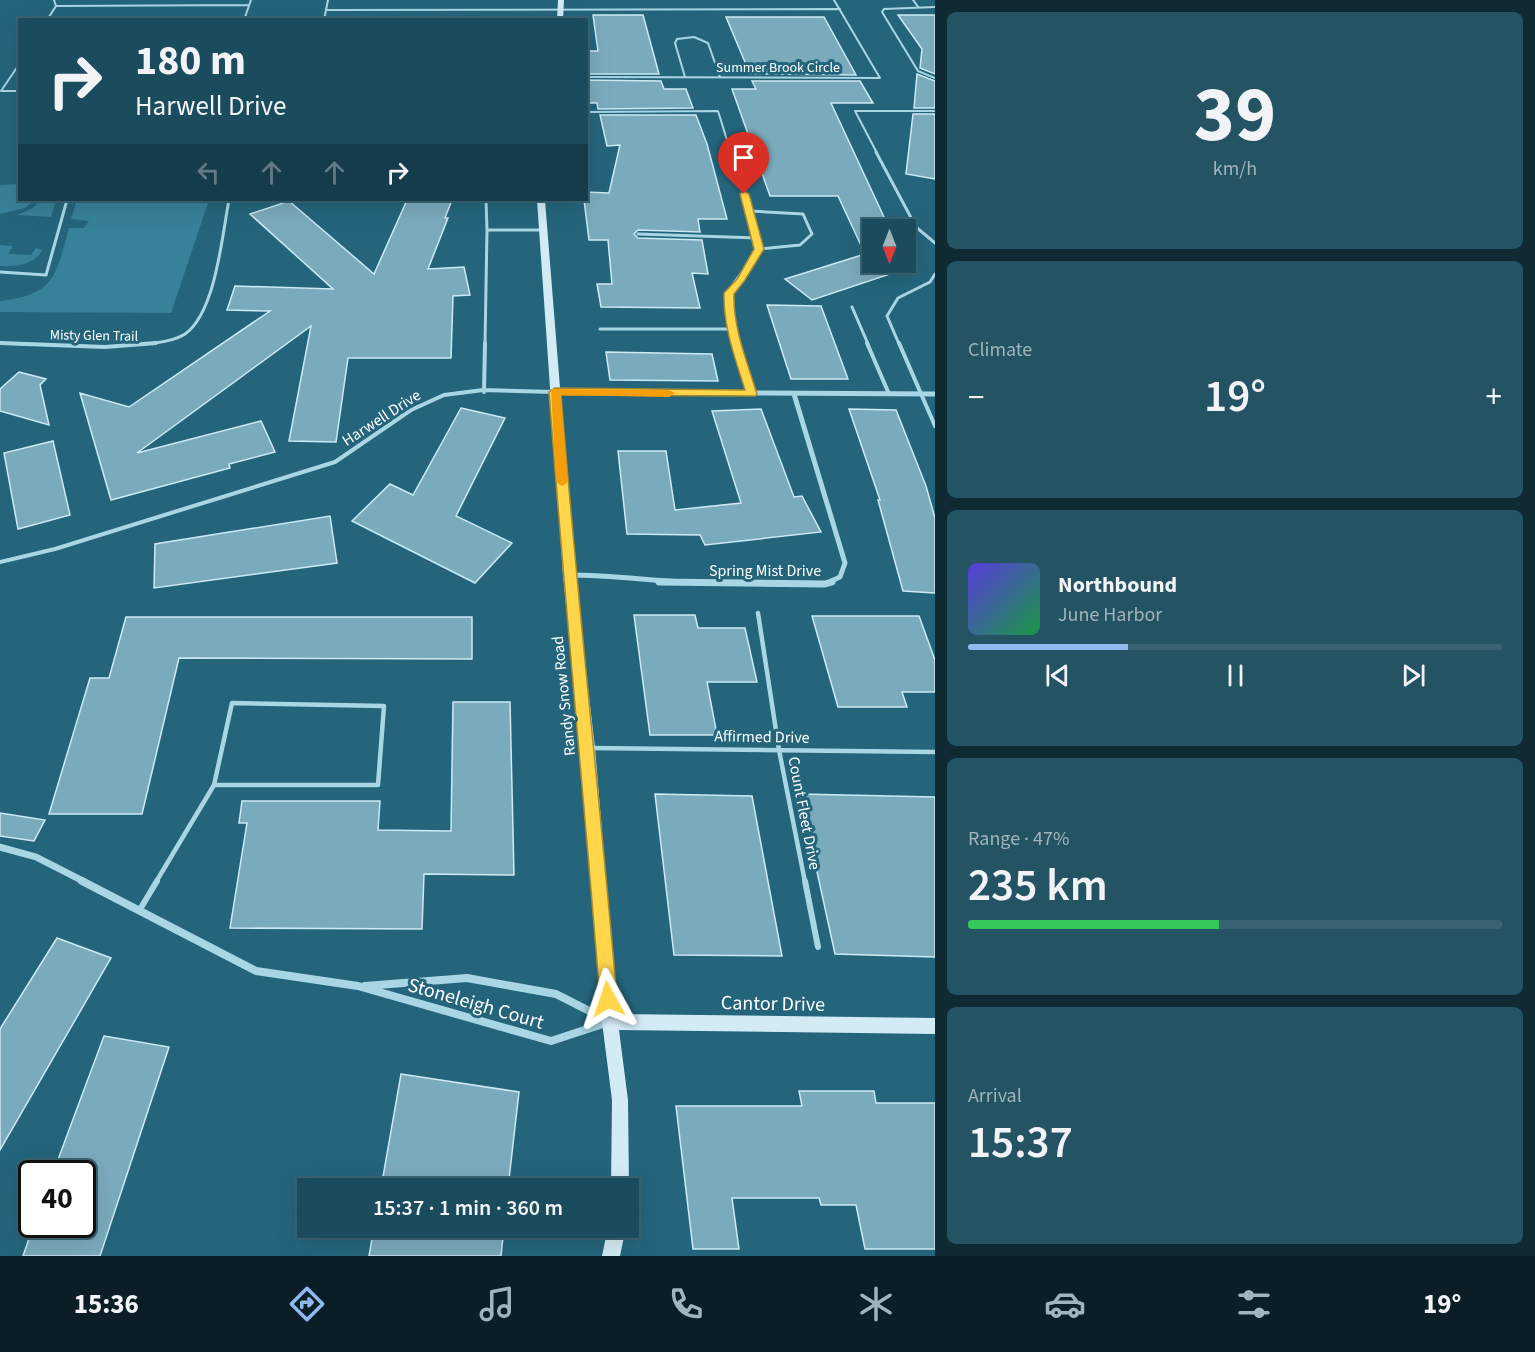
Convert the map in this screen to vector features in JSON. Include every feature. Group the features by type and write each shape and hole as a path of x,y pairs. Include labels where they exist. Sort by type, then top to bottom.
{"street":[{"path":"560,18 561,0"},
{"name":"Randy Snow Road","path":"541,201 569,575 588,748 610,1022 620,1100 620,1178"},
{"name":"Harwell Drive","path":"555,392 935,394"},
{"name":"Spring Mist Drive","path":"569,575 616,575 667,583 825,584 837,581 843,574 842,554 794,394"},
{"name":"Stoneleigh Court","path":"0,847 36,857 256,971 358,987 551,1041 610,1022"},
{"name":"Stoneleigh Court","path":"358,987 467,978 556,994 610,1022"},
{"name":"Cantor Drive","path":"610,1022 935,1026"},
{"path":"611,1256 615,1238"}],"lane":[{"path":"54,0 56,6"},
{"path":"245,18 251,0"},
{"path":"324,18 328,0"},
{"name":"Summer Brook Circle","path":"588,77 880,78 834,0"},
{"path":"913,0 919,8"},
{"path":"56,6 249,5"},
{"path":"48,18 56,6"},
{"path":"935,7 884,9 882,12 918,70 925,76 935,78"},
{"path":"326,10 840,9"},
{"path":"685,77 675,43 677,39 683,37 697,37 708,43 720,77"},
{"path":"18,66 1,91 18,91"},
{"path":"588,112 718,111 758,238 759,249 741,280 729,293 732,329 751,394"},
{"path":"935,111 855,111 916,227 933,237 935,243"},
{"path":"0,272 46,275 67,201"},
{"name":"Misty Glen Trail","path":"0,343 142,347 182,337 196,325 208,294 229,201"},
{"path":"484,392 486,201"},
{"path":"750,211 803,214 812,234 800,245 759,249"},
{"path":"487,230 544,230"},
{"path":"638,234 758,238"},
{"path":"935,274 930,282 898,298 887,316 919,394 935,426"},
{"path":"852,307 889,394"},
{"path":"600,329 732,329"},
{"name":"Harwell Drive","path":"0,562 55,549 335,462 361,447 395,421 435,398 460,391 555,392"},
{"name":"Count Fleet Drive","path":"758,613 778,750 818,947"},
{"path":"139,911 214,785 232,703 384,706 378,785 214,785"},
{"name":"Affirmed Drive","path":"588,748 935,752"}],"shaded area":[{"path":"18,184 18,201 34,201 25,208 0,214 0,185"},
{"path":"40,201 56,201 51,217 17,215 33,208"},
{"path":"77,201 209,201 171,313 0,312 0,301 32,294 43,288 50,280 56,270 69,228 84,228 89,221 71,219"},
{"path":"0,245 13,246 8,254 31,255 36,248 42,250 30,262 0,266"}],"building":[{"path":"593,15 643,15 659,74 588,74 588,51 598,51"},
{"path":"898,15 935,15 935,74 920,68 922,49"},
{"path":"726,17 824,17 856,75 750,74"},
{"path":"917,74 935,81 935,108 914,108"},
{"path":"588,80 661,81 664,89 686,89 693,108 598,109 597,103 588,103"},
{"path":"752,81 860,81 873,103 831,103 885,219 862,219 862,248 838,196 770,196 732,89 756,89"},
{"path":"913,114 935,114 935,179 906,174"},
{"path":"600,115 696,115 707,144 727,219 698,219 700,232 638,230 634,234 638,238 702,240 708,274 692,273 700,308 601,307 597,284 612,284 608,240 589,240 584,201 588,201 588,192 609,193 620,145 607,146"},
{"path":"289,201 374,274 407,201 452,201 445,218 448,218 428,269 464,267 470,295 453,296 451,358 348,358 336,442 289,441 311,326 137,453 261,421 275,452 229,464 230,468 111,500 80,393 129,407 270,311 227,310 235,286 333,289 250,214"},
{"path":"862,255 862,273 887,275 812,300 785,279"},
{"path":"767,305 821,306 848,379 791,379"},
{"path":"606,352 712,354 718,381 610,380"},
{"path":"19,372 46,379 40,385 49,425 0,411 0,389"},
{"path":"461,408 505,418 456,516 512,543 475,583 352,521 390,484 413,495"},
{"path":"761,409 794,497 802,496 821,532 705,545 700,535 627,534 618,451 666,451 675,510 741,503 712,411"},
{"path":"849,409 896,410 926,486 935,518 935,593 903,591 878,500 880,500"},
{"path":"53,441 70,515 18,529 4,453"},
{"path":"330,516 337,563 154,588 155,544"},
{"path":"634,615 695,615 698,628 745,628 757,682 707,682 717,735 650,735"},
{"path":"812,616 919,616 935,660 935,692 902,692 907,707 838,707"},
{"path":"126,617 472,617 472,659 179,658 142,814 49,814 90,678 109,678"},
{"path":"453,702 510,702 514,875 424,874 422,929 230,928 247,823 239,823 242,801 380,801 378,830 451,831"},
{"path":"655,794 752,796 782,956 674,955"},
{"path":"800,794 935,797 935,957 835,954"},
{"path":"0,813 45,820 34,841 0,836"},
{"path":"57,938 111,958 0,1150 0,1029"},
{"path":"104,1036 169,1047 100,1256 23,1256 29,1238 96,1238 96,1160 58,1160"},
{"path":"401,1074 519,1092 509,1178 383,1178"},
{"path":"799,1091 874,1091 876,1103 935,1103 935,1249 865,1249 856,1205 821,1205 819,1198 732,1198 739,1249 693,1249 676,1106 802,1106"},
{"path":"372,1238 503,1238 501,1256 369,1256"}],"slow traffic":[{"path":"562,482 555,392 669,393"}],"route":[{"path":"608,999 588,748 569,575 555,392 751,394 731,325 729,304 729,293 741,280 759,249 759,241 744,194"}]}
